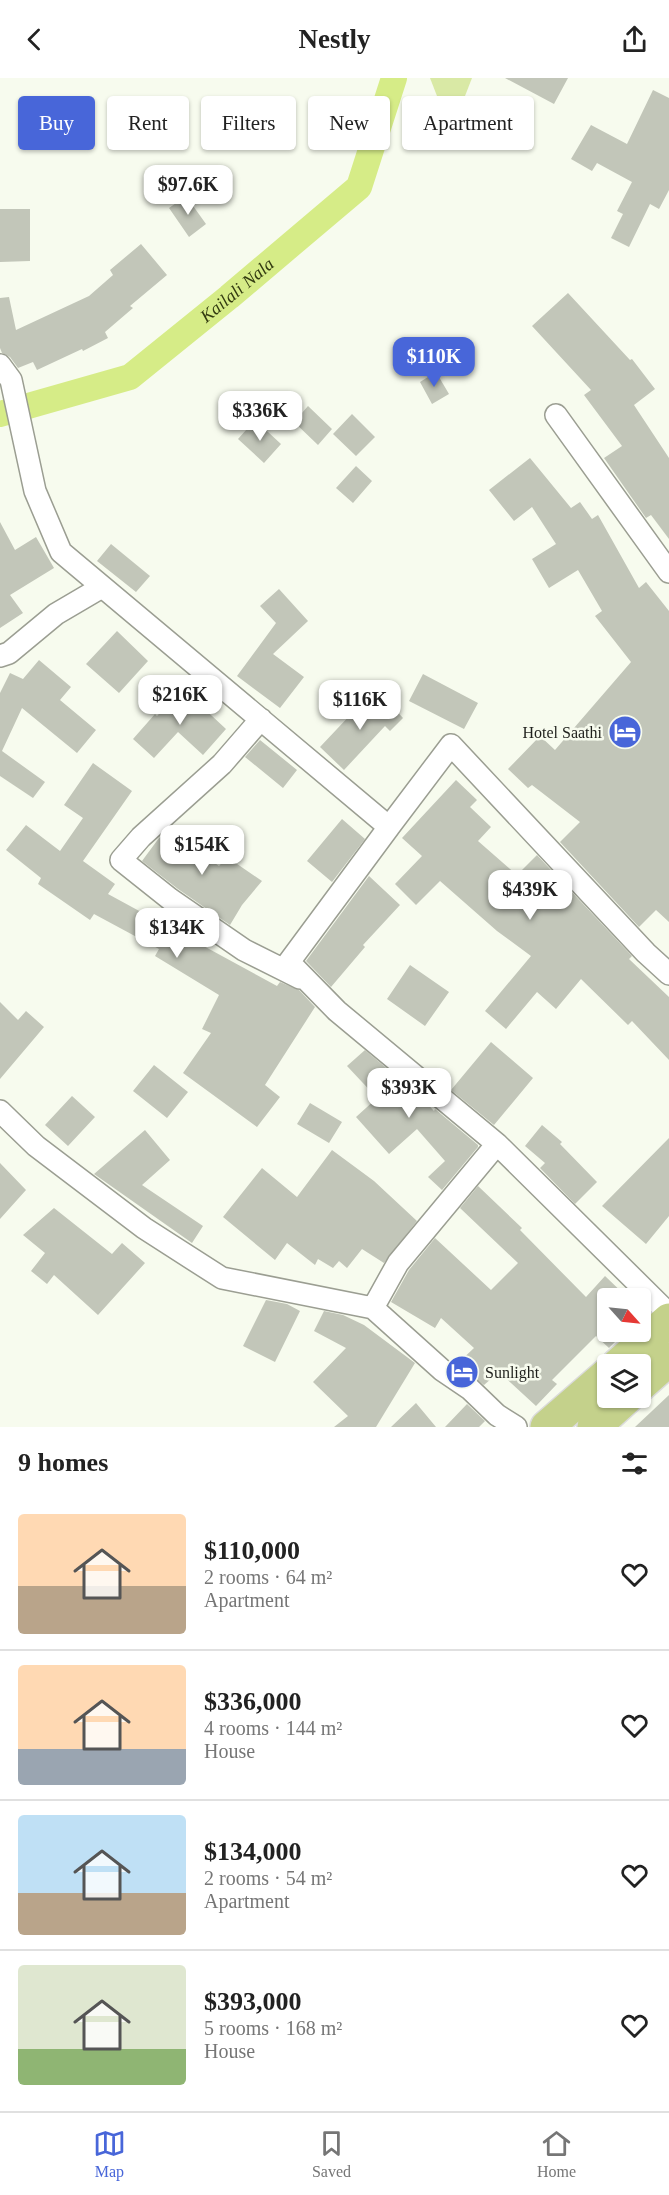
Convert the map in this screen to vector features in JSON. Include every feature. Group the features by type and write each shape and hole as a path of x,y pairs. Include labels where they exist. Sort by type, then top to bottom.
{"main road":[{"path":"630,1354 669,1320"},
{"path":"651,1375 669,1359"},
{"path":"587,1420 597,1398"},
{"path":"547,1427 587,1420 608,1408"}],"street":[{"path":"6,373 35,491 61,552 389,827"},
{"path":"556,415 669,572"},
{"path":"0,656 9,653 56,614 102,587"},
{"path":"261,719 222,764 141,837 121,860 170,899 244,950 311,984"},
{"path":"669,974 646,953 451,745 289,962 337,1011 497,1144 669,1314"},
{"path":"0,1111 36,1146 144,1228 222,1278 373,1308 442,1370 470,1389 497,1415 516,1427"},
{"path":"373,1308 398,1263 497,1144"}],"green space":[{"path":"430,78 472,78 465,96 437,96"}],"building":[{"path":"505,78 568,78 554,104"},
{"path":"653,90 669,98 669,190 659,209 650,204 629,247 611,238 623,214 617,211 632,182 597,163 592,171 571,159 591,125 627,144"},
{"path":"186,196 206,224 189,237 169,208"},
{"path":"0,209 30,209 30,261 0,262"},
{"path":"141,244 167,275 130,306 133,308 105,332 108,338 37,370 33,362 18,368 10,357 2,353 0,348 0,298 9,297 16,330 89,296 113,275 110,270"},
{"path":"568,293 630,360 632,359 655,389 634,405 669,458 669,539 651,515 646,518 604,458 622,446 584,395 591,390 532,326"},
{"path":"436,372 449,394 432,404 420,382"},
{"path":"308,406 332,429 318,445 294,422"},
{"path":"352,414 375,437 356,456 333,434"},
{"path":"255,420 281,444 264,463 238,439"},
{"path":"530,458 571,508 580,502 592,519 598,515 639,588 646,582 669,611 669,922 656,910 639,927 560,842 580,822 532,785 528,788 508,769 540,736 555,750 631,662 595,616 602,611 578,570 549,588 532,559 556,544 532,507 514,521 489,490"},
{"path":"356,466 372,481 353,503 336,488"},
{"path":"0,522 15,550 36,537 54,568 10,595 23,613 0,628"},
{"path":"111,544 150,576 136,592 97,561"},
{"path":"279,589 308,621 273,654 304,677 280,708 237,676 276,623 260,606"},
{"path":"117,631 148,661 119,693 86,664"},
{"path":"39,660 71,687 60,700 96,730 77,753 22,708 2,751 45,782 33,798 0,776 0,693 10,673 23,679"},
{"path":"423,674 478,703 464,729 409,701"},
{"path":"183,689 226,729 203,755 178,732 154,758 133,739 155,714 157,716"},
{"path":"380,693 403,718 390,731 385,726 344,770 320,747 353,712 357,715"},
{"path":"260,740 297,770 283,788 245,757"},
{"path":"93,763 132,791 83,861 115,884 108,894 277,986 280,982 299,990 315,1007 265,1085 280,1097 257,1127 183,1073 211,1033 202,1029 219,995 155,956 159,949 94,914 90,920 38,884 41,878 6,850 26,825 60,851 83,818 64,805"},
{"path":"456,780 477,800 470,807 491,827 478,841 517,875 537,855 632,956 629,959 669,997 669,1060 632,1021 628,1025 581,979 556,1009 537,992 506,1029 485,1011 531,956 497,931 440,881 416,905 395,884 422,856 402,838"},
{"path":"342,819 365,839 332,882 307,861"},
{"path":"168,830 219,866 227,857 262,881 242,905 230,925 142,861"},
{"path":"369,876 400,905 363,945 365,947 331,987 306,961"},
{"path":"410,965 449,992 425,1026 387,999"},
{"path":"0,1002 18,1020 26,1011 44,1027 0,1079"},
{"path":"491,1042 533,1078 494,1125 451,1090"},
{"path":"365,1050 434,1111 435,1109 478,1145 442,1190 428,1177 445,1161 417,1129 389,1154 356,1117 377,1098 347,1066"},
{"path":"154,1065 188,1092 167,1118 133,1091"},
{"path":"72,1096 95,1117 68,1146 45,1125"},
{"path":"310,1103 342,1122 329,1143 297,1124"},
{"path":"542,1125 562,1142 560,1144 597,1182 575,1204 540,1168 545,1163 525,1146"},
{"path":"145,1130 170,1160 142,1185 203,1226 192,1243 94,1174"},
{"path":"669,1138 669,1216 646,1244 602,1206"},
{"path":"332,1150 374,1181 417,1221 384,1263 362,1249 347,1268 339,1261 333,1268 318,1259 315,1265 287,1243 275,1260 223,1217 262,1168 297,1197"},
{"path":"0,1163 26,1190 0,1219"},
{"path":"478,1186 522,1228 520,1230 586,1297 605,1276 618,1288 597,1288 597,1337 552,1380 557,1384 536,1406 499,1372 484,1385 457,1364 474,1348 441,1318 435,1328 391,1302 409,1270 435,1238 491,1290 518,1263 460,1208"},
{"path":"54,1208 112,1254 122,1243 145,1263 98,1315 54,1275 47,1284 31,1271 45,1253 23,1235"},
{"path":"266,1300 287,1304 300,1311 275,1362 243,1346"},
{"path":"324,1311 343,1315 364,1325 415,1363 376,1427 334,1427 348,1416 313,1382 346,1348 314,1331"},
{"path":"602,1342 615,1342 609,1348"},
{"path":"669,1395 669,1427 635,1427"},
{"path":"416,1403 436,1427 391,1427"},
{"path":"467,1404 485,1421 479,1427 445,1427"}],"waterway":[{"name":"Kailali Nala","path":"0,414 130,377 359,187 394,78"}],"place":[{"name":"Hotel Saathi","path":"625,732"},
{"name":"Sunlight","path":"462,1372"}]}
